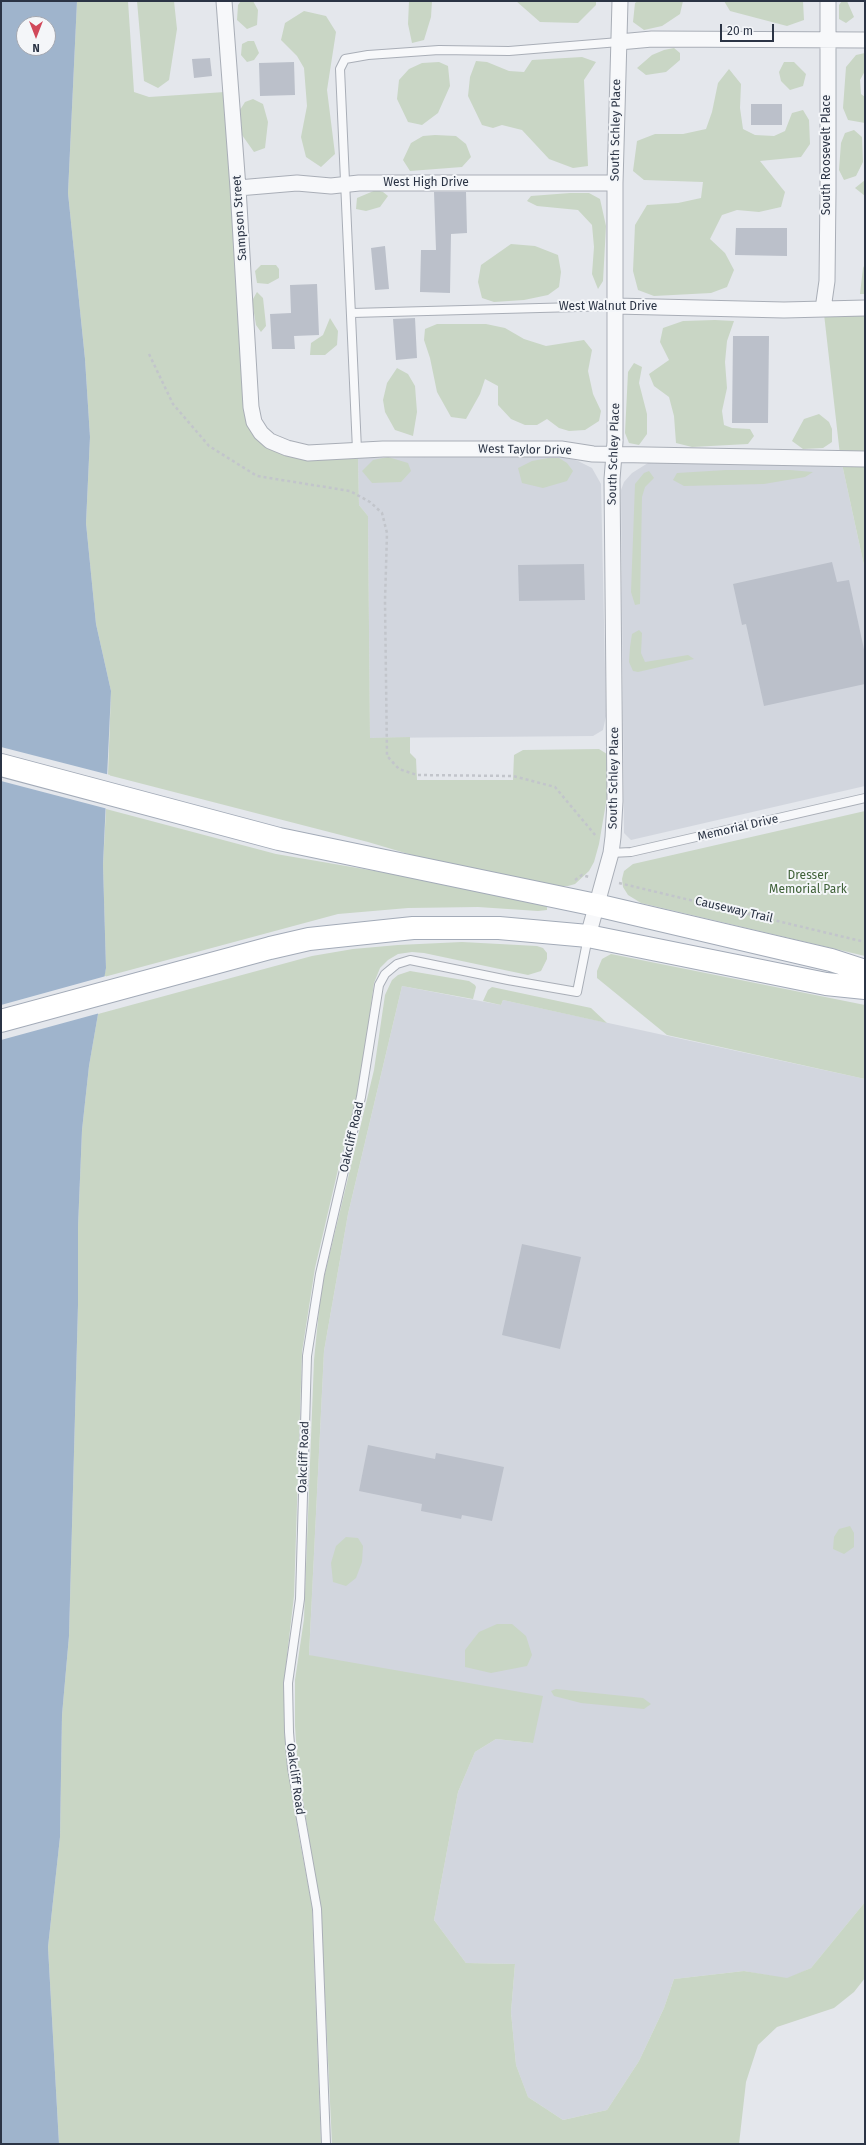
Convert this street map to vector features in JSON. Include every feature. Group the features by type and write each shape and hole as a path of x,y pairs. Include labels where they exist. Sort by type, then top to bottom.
{"main road":[{"path":"1,765 279,839 596,905 831,960 865,971"},
{"path":"1,1021 270,948 309,939 413,928 499,928 588,936 826,984 865,988"}],"street":[{"name":"Sampson Street","path":"224,1 238,188 251,407 254,422 261,433"},
{"name":"South Schley Place","path":"588,936 614,837 615,801 612,479 614,454 615,182 620,1"},
{"name":"South Roosevelt Place","path":"823,309 827,281 828,1"},
{"path":"619,42 652,39 865,40"},
{"name":"West High Drive","path":"238,188 296,183 346,185 615,182"},
{"name":"West Walnut Drive","path":"615,306 784,310 865,308"},
{"name":"West Taylor Drive","path":"261,433 270,441 287,448 308,453 357,450 561,448 593,454 865,459"}],"lane":[{"path":"357,450 340,69 345,59 368,55 439,50 509,51 619,42"},
{"name":"West Walnut Drive","path":"352,313 615,306"},
{"name":"Memorial Drive","path":"611,853 631,852 865,798"},
{"name":"Oakcliff Road","path":"326,2144 317,1909 292,1768 289,1732 288,1683 300,1599 308,1356 320,1274 362,1091 379,985 385,974 397,964 410,960 577,992 588,936"}],"path":[{"path":"150,354 173,404 209,446 257,476 350,491 370,502 382,513 387,534 385,601 387,756 399,769 417,775 513,776 555,787 611,853"},
{"name":"Causeway Trail","path":"603,880 865,942"}],"shaded area":[{"path":"560,455 578,461 592,468 601,484 606,716 603,730 593,736 370,738 368,516 359,505 358,458"},
{"path":"648,463 842,464 865,570 865,786 631,840 624,833 621,490 624,482 632,473"},
{"path":"402,986 501,1005 503,1000 865,1079 865,1902 811,1968 787,1979 744,1971 674,1979 664,2008 639,2061 607,2110 563,2120 528,2097 516,2065 511,2012 515,1964 466,1963 434,1920 458,1792 475,1752 496,1739 533,1743 309,1655 324,1351 348,1214"}],"green space":[{"path":"77,1 128,1 134,92 149,97 225,92 244,403 264,445 284,455 309,459 358,458 359,505 368,516 370,738 410,737 410,753 416,759 417,780 513,780 514,755 523,750 599,749 607,754 607,797 599,844 594,862 589,871 575,884 568,886 557,886 422,858 368,842 108,775 111,691 96,624 86,523 90,437 85,359 68,193"},
{"path":"137,1 174,1 177,29 169,80 158,88 144,81"},
{"path":"241,1 253,1 258,10 257,25 247,29 237,20 238,5"},
{"path":"409,1 432,1 431,17 424,40 412,43 408,24"},
{"path":"516,1 596,1 596,5 578,23 540,22"},
{"path":"638,1 683,1 680,14 662,26 644,30 633,22 635,3"},
{"path":"724,1 803,1 804,20 787,26 730,11"},
{"path":"842,1 847,1 854,17 846,23 839,19 839,5"},
{"path":"304,11 326,16 336,32 327,90 335,154 321,167 306,157 301,137 307,106 304,68 297,56 281,40 285,23"},
{"path":"248,41 254,41 259,53 254,60 247,62 241,55 242,44"},
{"path":"674,48 680,53 680,60 666,72 646,75 637,68 652,55"},
{"path":"865,53 865,71 860,80 861,94 865,97 865,123 848,120 843,108 846,67 856,55"},
{"path":"582,57 596,62 584,80 588,166 573,168 549,159 522,130 502,125 493,128 482,125 468,96 470,77 476,61 487,62 509,71 524,72 532,60"},
{"path":"439,62 448,66 450,86 438,113 422,125 408,122 397,99 399,80 409,69 422,63"},
{"path":"784,62 794,62 806,74 803,86 790,90 781,81 779,72"},
{"path":"729,69 741,84 740,108 743,129 755,135 774,136 785,131 792,113 803,110 809,120 810,144 801,157 760,161 785,192 781,207 759,212 737,210 722,215 710,239 725,253 734,270 727,287 711,293 654,296 638,290 633,271 635,225 647,205 678,203 701,198 703,182 644,180 633,171 637,141 655,134 683,134 706,129 712,112 718,83"},
{"path":"253,99 263,104 268,122 265,148 254,152 242,135 240,110 245,102"},
{"path":"854,130 862,137 863,162 856,176 844,180 839,170 841,143 845,133"},
{"path":"423,136 456,136 466,144 471,157 462,167 410,171 403,160 411,143"},
{"path":"865,180 865,196 855,188"},
{"path":"376,190 383,192 388,196 380,207 366,211 356,209 357,198"},
{"path":"589,193 600,199 606,226 603,281 598,289 592,274 594,247 592,225 578,210 537,206 527,201 531,196"},
{"path":"511,244 535,246 558,255 561,272 559,287 548,295 524,300 494,302 482,298 478,282 481,265"},
{"path":"865,264 865,294 860,294 863,268"},
{"path":"261,265 276,265 279,269 279,278 268,284 257,283 255,271"},
{"path":"257,292 263,298 266,326 261,332 256,325 253,307 253,299"},
{"path":"865,313 865,456 840,455 824,314"},
{"path":"330,318 338,331 337,345 325,355 310,355 311,343 323,335"},
{"path":"683,321 734,321 727,341 725,362 727,388 722,411 724,425 732,428 750,429 754,436 748,444 692,447 676,443 674,416 669,397 654,386 649,374 669,360 660,342 663,328"},
{"path":"437,324 486,324 505,328 524,339 546,346 584,340 592,350 588,371 593,394 601,411 599,421 585,430 569,431 559,428 547,419 537,425 525,425 511,419 498,405 498,386 485,379 480,394 466,419 451,417 437,392 430,358 424,340 425,329"},
{"path":"634,363 642,367 639,383 647,414 647,434 639,445 629,443 625,433 628,372"},
{"path":"397,368 408,374 415,386 417,412 413,436 395,430 385,412 383,400 387,383"},
{"path":"819,414 829,422 832,429 832,442 823,448 803,449 792,441 804,419"},
{"path":"388,457 408,463 411,471 401,482 372,483 362,471 373,460"},
{"path":"548,458 559,458 567,463 573,471 567,481 543,488 522,483 518,468 532,461"},
{"path":"842,464 865,464 865,570"},
{"path":"726,470 790,470 813,472 805,477 764,484 684,486 673,480 677,473"},
{"path":"649,471 654,478 645,487 642,497 640,604 635,605 631,592 635,484 644,473"},
{"path":"639,630 642,633 641,653 645,662 688,655 694,659 638,672 633,671 629,662 630,647 632,634"},
{"path":"106,809 276,854 387,873 544,905 547,907 547,910 538,911 478,907 408,908 338,914 104,977 106,968 103,865"},
{"name":"Dresser Memorial Park","path":"865,811 865,956 641,903 628,895 623,887 622,879 624,871 633,864"},
{"path":"462,942 537,946 543,948 547,953 547,959 541,971 528,975 424,953 412,952 398,954 388,960 380,968 374,983 359,1093 340,1161 315,1268 302,1352 294,1596 284,1681 284,1730 298,1831 312,1906 321,2144 59,2144 48,1947 60,1837 62,1715 69,1636 78,1305 78,1227 82,1130 89,1066 98,1014 312,956 353,949"},
{"path":"611,954 865,1005 865,1079 667,1035 597,978 597,971 602,959"},
{"path":"410,971 469,981 476,987 473,999 402,986 348,1214 324,1351 309,1655 543,1696 533,1743 496,1739 475,1752 458,1792 434,1920 466,1963 515,1964 511,2012 516,2065 528,2097 563,2120 607,2110 639,2061 664,2008 674,1979 744,1971 787,1978 811,1968 865,1902 865,1978 854,1992 834,2008 777,2027 758,2045 746,2082 739,2144 332,2144 321,1912 298,1770 295,1726 295,1680 304,1619 314,1360 321,1290 374,1070 385,995 392,980 398,975"},
{"path":"492,987 591,1008 607,1023 503,1000 501,1005 483,1001 488,990"},
{"path":"850,1526 854,1533 854,1547 844,1554 833,1549 834,1537 839,1529"},
{"path":"346,1537 358,1538 363,1546 362,1562 356,1578 346,1586 333,1582 331,1563 336,1546"},
{"path":"497,1624 512,1624 526,1636 532,1655 527,1666 491,1673 465,1667 465,1650 479,1632"},
{"path":"556,1689 643,1698 651,1704 644,1709 581,1703 554,1696 551,1691"}],"water":[{"path":"1,1 77,1 68,193 85,359 90,437 86,523 96,624 111,691 103,865 106,968 89,1066 82,1130 78,1227 78,1305 69,1636 62,1715 60,1837 48,1947 59,2144 1,2144"}],"pier":[{"path":"1,747 110,775 108,809 1,781"},
{"path":"106,976 100,1013 1,1040 1,1005"}],"building":[{"path":"210,58 212,76 194,78 192,59"},
{"path":"294,62 295,95 260,96 259,63"},
{"path":"751,104 782,104 782,125 751,125"},
{"path":"434,192 466,192 467,233 451,234 450,293 420,292 421,250 436,250"},
{"path":"736,228 787,228 787,256 735,255"},
{"path":"385,246 389,289 375,290 371,248"},
{"path":"317,284 319,335 294,336 295,349 272,349 270,314 291,313 290,285"},
{"path":"415,318 417,358 396,360 393,319"},
{"path":"733,336 769,336 768,423 732,423"},
{"path":"832,562 837,582 849,580 865,654 865,684 764,706 746,624 742,625 733,584"},
{"path":"584,564 585,600 519,601 518,565"},
{"path":"522,1244 581,1257 560,1349 502,1335"},
{"path":"368,1445 435,1459 436,1453 504,1467 492,1521 462,1515 461,1519 421,1511 422,1504 359,1491"}]}
